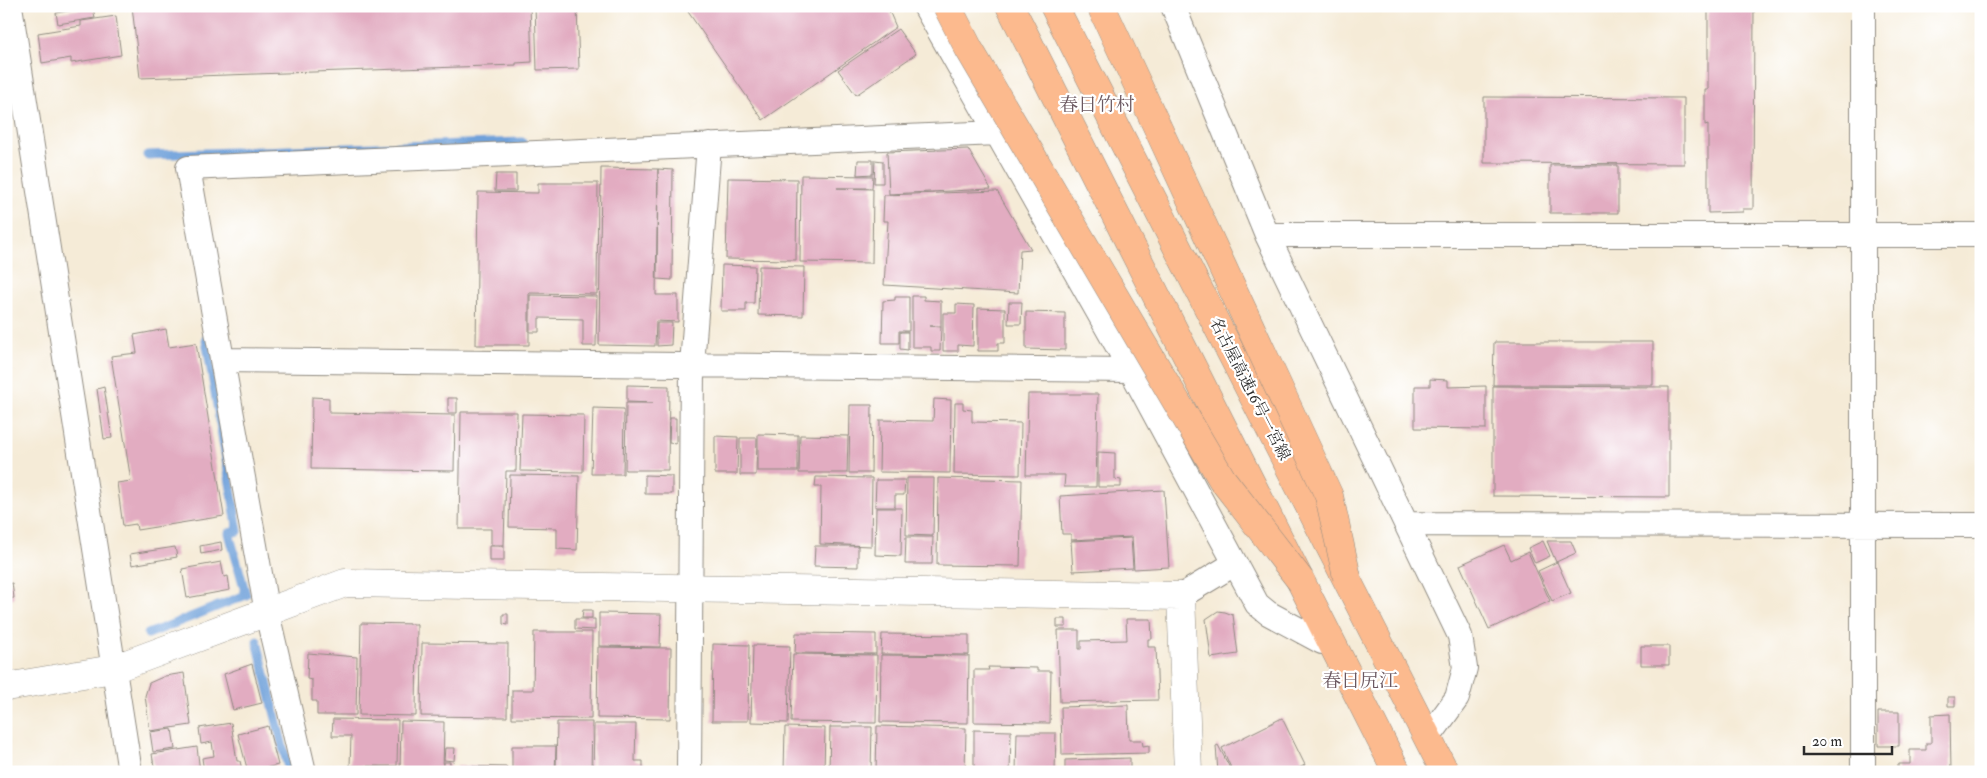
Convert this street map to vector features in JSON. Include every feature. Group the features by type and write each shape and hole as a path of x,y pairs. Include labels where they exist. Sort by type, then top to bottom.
{"highway":[{"path":"947,6 974,58 1222,479 1301,581"},
{"path":"1010,6 1397,772"},
{"name":"名古屋高速16号一宮線","path":"1054,6 1445,772"},
{"path":"1101,6 1329,496 1347,577"}],"street":[{"path":"925,6 1131,370 1257,604 1262,610 1322,642"},
{"path":"1173,6 1267,235 1460,636 1465,668 1457,698 1433,731"},
{"path":"1863,6 1863,772"},
{"path":"10,19 130,772"},
{"path":"304,772 267,613 188,168 997,133"},
{"path":"689,772 692,365 708,145"},
{"path":"1267,235 1981,236"},
{"path":"222,360 1131,370"},
{"path":"1406,524 1981,524"},
{"path":"6,687 113,669 345,583 1181,596 1234,564"},
{"path":"1181,596 1188,772"}],"building":[{"path":"132,6 530,6 532,62 516,63 516,65 140,78"},
{"path":"535,6 577,6 579,69 537,70"},
{"path":"684,6 887,6 896,27 763,120"},
{"path":"1708,6 1754,6 1753,209 1743,209 1743,212 1708,213 1708,124 1705,125 1705,90 1708,90"},
{"path":"93,7 95,18 58,24 56,13"},
{"path":"116,16 121,55 71,63 71,58 42,63 38,33 81,26 81,21"},
{"path":"898,29 916,54 856,95 838,70"},
{"path":"1484,97 1684,98 1684,164 1484,163"},
{"path":"968,149 991,189 889,194 887,152"},
{"path":"858,160 873,160 873,174 857,175"},
{"path":"875,160 883,161 883,183 874,183"},
{"path":"1550,165 1618,165 1618,213 1550,213"},
{"path":"601,168 658,169 656,295 678,295 678,322 656,321 655,346 599,345"},
{"path":"658,169 673,170 672,280 657,279"},
{"path":"496,174 516,174 516,191 495,191"},
{"path":"801,175 873,176 872,188 837,188 873,189 872,263 800,262"},
{"path":"728,178 797,179 796,260 726,259"},
{"path":"538,183 598,183 597,294 529,293 529,345 476,345 478,192 538,193"},
{"path":"997,191 1031,249 1020,250 1018,293 884,285 888,221 883,221 884,195"},
{"path":"722,265 755,266 754,303 746,303 746,311 721,311"},
{"path":"759,266 804,267 803,316 758,315"},
{"path":"530,295 597,296 596,346 583,346 583,319 539,318 539,332 530,332"},
{"path":"912,296 924,296 924,300 941,301 941,326 930,326 941,327 940,351 931,351 931,347 912,347"},
{"path":"895,297 909,297 909,331 899,331 899,343 882,343 883,301 895,300"},
{"path":"1009,302 1022,302 1021,324 1008,324"},
{"path":"956,304 974,305 973,346 958,345 958,351 943,351 943,313 956,313"},
{"path":"978,308 1005,309 1005,343 998,343 998,351 978,351"},
{"path":"1026,312 1065,313 1065,350 1026,349"},
{"path":"657,323 672,323 671,345 657,346"},
{"path":"166,329 169,347 196,343 224,516 137,530 136,524 123,526 117,483 131,481 111,356 137,353 134,335"},
{"path":"900,332 908,332 908,350 900,349"},
{"path":"1494,342 1653,342 1653,385 1493,385"},
{"path":"1430,379 1448,380 1448,387 1486,386 1486,429 1415,428 1415,386 1430,386"},
{"path":"627,385 669,386 668,470 625,470 626,403 653,403 627,402"},
{"path":"1493,386 1669,387 1669,497 1493,496"},
{"path":"104,387 112,438 104,439 97,389"},
{"path":"1028,394 1098,394 1096,487 1064,487 1065,475 1026,475"},
{"path":"312,397 329,398 329,413 455,415 454,471 311,469"},
{"path":"448,398 457,398 457,413 448,413"},
{"path":"934,399 951,400 950,473 879,472 880,420 933,421"},
{"path":"955,403 963,403 963,409 972,410 972,422 1021,423 1020,475 954,474"},
{"path":"850,405 872,405 871,473 849,473"},
{"path":"593,408 624,409 623,474 591,474"},
{"path":"461,412 517,412 516,471 506,471 504,545 491,545 491,529 459,529"},
{"path":"522,414 584,415 583,472 520,471"},
{"path":"670,418 676,418 676,444 669,443"},
{"path":"758,434 798,435 798,471 758,471"},
{"path":"800,435 848,436 847,473 799,473"},
{"path":"715,436 738,437 737,474 715,474"},
{"path":"740,438 757,438 756,475 740,475"},
{"path":"1098,452 1115,453 1115,479 1121,480 1121,487 1098,487"},
{"path":"510,475 579,476 577,550 557,549 557,528 509,527"},
{"path":"645,475 672,476 672,494 645,494"},
{"path":"816,477 872,478 871,546 820,544 821,487 815,487"},
{"path":"907,478 934,478 933,536 906,535"},
{"path":"938,478 1022,480 1020,566 937,565"},
{"path":"876,480 905,480 904,495 895,495 895,507 875,507"},
{"path":"1164,490 1169,567 1134,569 1132,537 1071,540 1071,534 1062,534 1060,496"},
{"path":"876,508 902,508 901,556 875,555"},
{"path":"906,537 933,537 932,564 905,564"},
{"path":"1131,538 1133,568 1073,571 1071,541"},
{"path":"1543,541 1550,556 1535,563 1528,548"},
{"path":"1547,541 1571,541 1576,553 1556,562"},
{"path":"221,542 222,550 201,554 200,546"},
{"path":"1504,545 1511,560 1528,552 1550,601 1489,629 1460,565"},
{"path":"489,546 504,546 504,561 489,561"},
{"path":"815,546 858,546 858,567 814,566"},
{"path":"175,547 177,557 132,565 130,554"},
{"path":"221,562 224,577 228,576 230,590 187,598 182,569"},
{"path":"1557,562 1571,593 1552,601 1538,571"},
{"path":"12,583 14,598 6,599 6,584"},
{"path":"583,610 592,610 592,618 582,618"},
{"path":"1218,611 1233,615 1238,654 1211,658 1206,619"},
{"path":"599,613 661,614 660,647 599,646"},
{"path":"503,614 508,614 508,625 503,624"},
{"path":"575,619 595,619 595,630 575,629"},
{"path":"1057,619 1066,619 1066,627 1057,627"},
{"path":"1126,619 1151,619 1152,639 1148,639 1148,647 1156,647 1158,700 1060,702 1058,630 1079,630 1079,649 1081,649 1081,641 1127,640"},
{"path":"361,623 417,624 416,716 359,715"},
{"path":"534,632 592,632 591,719 512,718 512,690 533,690"},
{"path":"796,633 876,634 876,654 795,653"},
{"path":"882,634 969,635 969,655 881,654"},
{"path":"422,643 508,644 507,717 421,716"},
{"path":"713,644 749,645 748,721 712,721"},
{"path":"753,645 790,646 788,723 751,722"},
{"path":"1641,646 1669,646 1669,665 1641,665"},
{"path":"598,647 671,648 670,719 597,718"},
{"path":"308,653 357,657 356,715 317,715 317,701 312,701 312,680 307,679"},
{"path":"793,654 877,655 876,723 791,722"},
{"path":"881,655 969,656 968,723 880,722"},
{"path":"252,664 262,703 233,710 224,674"},
{"path":"988,667 1037,668 1037,671 1051,671 1050,723 974,722 974,670 989,670"},
{"path":"184,673 191,725 150,731 145,696 149,683 165,676"},
{"path":"1948,697 1955,697 1955,706 1948,706"},
{"path":"1128,705 1129,740 1142,740 1143,746 1149,745 1149,753 1062,755 1061,707"},
{"path":"1878,712 1899,712 1899,746 1878,746"},
{"path":"1950,714 1951,772 1898,772 1898,764 1910,764 1910,750 1926,750 1926,743 1931,743 1931,715"},
{"path":"1282,718 1305,765 1291,772 1233,772 1222,748"},
{"path":"333,719 398,720 397,766 350,766 351,736 332,736"},
{"path":"401,721 444,722 443,772 400,772"},
{"path":"557,722 592,722 591,772 556,772"},
{"path":"231,723 237,761 240,761 242,770 204,772 202,758 214,756 212,742 201,744 199,728"},
{"path":"594,724 636,724 635,761 643,761 643,772 593,772"},
{"path":"268,726 278,765 248,772 238,734"},
{"path":"877,726 966,728 965,772 876,772"},
{"path":"785,727 825,728 824,772 784,772"},
{"path":"830,727 872,727 871,772 829,772"},
{"path":"172,729 175,749 153,752 150,732"},
{"path":"974,730 1011,731 1010,772 974,772"},
{"path":"1017,733 1056,733 1055,772 1016,772"},
{"path":"1218,745 1232,772 1218,772 1216,746"},
{"path":"512,746 556,746 555,772 512,772"},
{"path":"197,747 200,772 155,772 152,754"},
{"path":"445,748 455,748 454,761 444,760"},
{"path":"1130,758 1130,772 1065,772 1065,760"},
{"path":"444,762 450,762 450,771 444,770"},
{"path":"457,766 507,767 507,772 457,772"},
{"path":"350,767 397,768 397,772 350,772"}],"waterway":[{"path":"147,155 522,142"},
{"path":"148,634 246,595 229,533 238,531 206,339"},
{"path":"257,641 289,772"}],"district":[{"name":"春日竹村","path":"1097,105"},
{"name":"春日尻江","path":"1360,681"}]}
